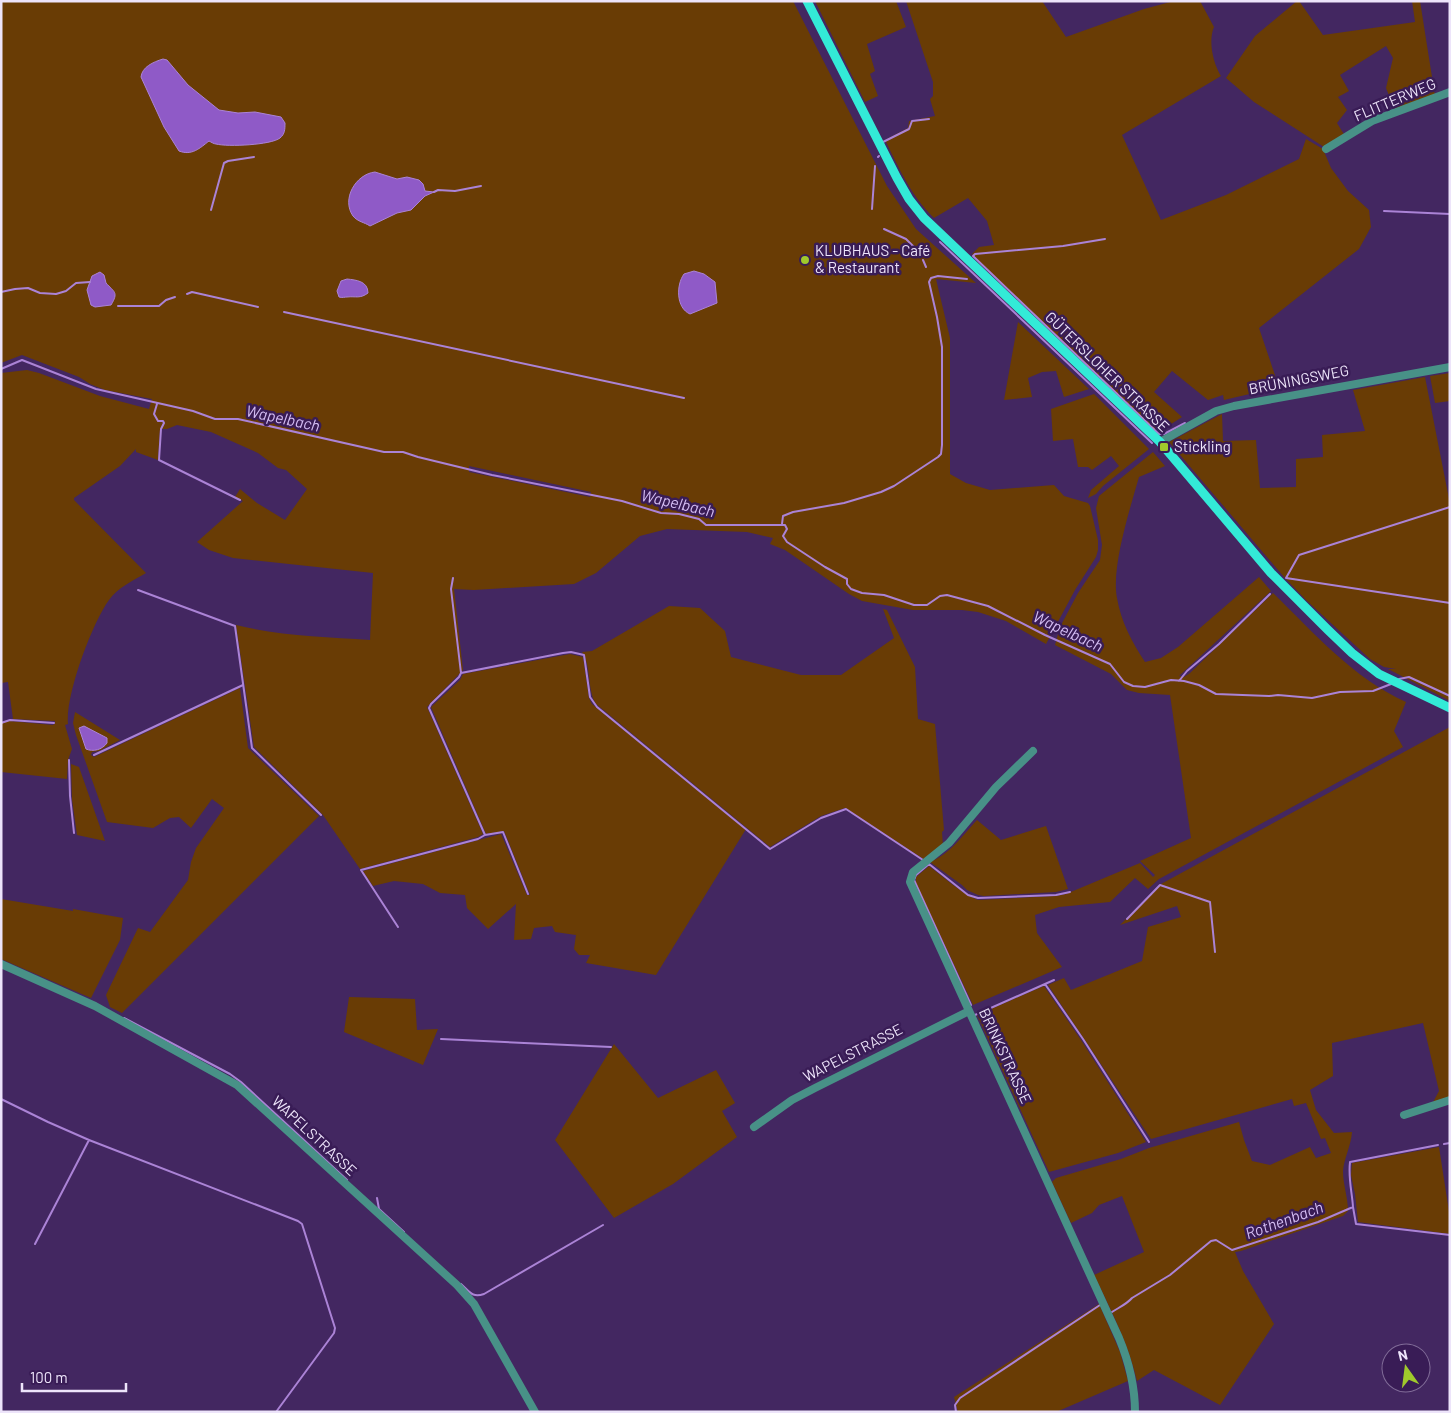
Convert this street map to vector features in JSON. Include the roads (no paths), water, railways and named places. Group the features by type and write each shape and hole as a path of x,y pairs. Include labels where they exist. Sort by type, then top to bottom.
{"main road":[{"name":"GÜTERSLOHER STRASSE","path":"807,1 868,123 909,199 924,218 1160,442 1271,574 1352,653 1379,674 1450,708"}],"street":[{"name":"FLITTERWEG","path":"1326,149 1372,122 1450,92"},
{"name":"BRÜNINGSWEG","path":"1160,442 1216,411 1234,406 1450,367"},
{"name":"BRINKSTRASSE","path":"1033,751 996,787 949,843 913,872 910,882 1122,1344 1133,1382 1135,1412"},
{"name":"WAPELSTRASSE","path":"1,964 95,1006 242,1089 457,1285 474,1304 535,1412"},
{"name":"WAPELSTRASSE","path":"754,1127 792,1100 969,1011"},
{"path":"1404,1115 1450,1100"}],"waterway":[{"path":"883,142 909,129 912,121 929,119"},
{"path":"211,210 224,163 254,157"},
{"path":"872,209 875,166"},
{"path":"434,192 438,190 455,191 481,186"},
{"path":"1384,211 1450,214"},
{"path":"884,229 906,239 915,248"},
{"path":"1105,239 1063,246 975,254 973,256 1159,434 1164,434 1185,423"},
{"path":"940,242 1152,443"},
{"path":"923,260 926,267"},
{"path":"782,524 783,516 793,512 844,503 881,492 894,486 941,454 942,347 929,282 931,278 938,276 967,279"},
{"path":"1,292 28,288 40,293 56,294 66,291 76,283 90,282"},
{"path":"187,294 192,292 258,307"},
{"path":"118,306 159,306 166,300 175,297"},
{"path":"284,312 684,398"},
{"name":"Wapelbach","path":"1,369 22,360 96,389 193,411 215,419 238,419 384,452 403,452 492,475 622,501 661,513 679,514 699,519 706,525 785,525 787,529 783,536 787,542 847,579 847,584 851,589 862,593 884,595 914,605 927,605 940,596 947,595 988,606 1045,635 1110,664 1124,682 1133,686 1145,687 1171,680 1199,685 1216,694 1278,695 1312,698 1340,692 1373,691 1391,684"},
{"path":"157,404 154,414 158,421 163,421 164,423 161,429 159,460 240,500"},
{"path":"1450,507 1299,555 1286,578 1450,603"},
{"path":"398,927 361,870 478,839 485,835 429,708 461,673 451,589 453,578"},
{"path":"138,590 235,626 252,748 321,815"},
{"path":"1179,681 1187,671 1219,644 1270,594"},
{"path":"461,673 563,653 571,652 584,655 590,697 597,707 770,849 821,818 846,809 923,860"},
{"name":"Wapelbach","path":"1399,679 1409,677 1450,696"},
{"path":"94,755 243,685"},
{"path":"1,723 10,720 54,723"},
{"path":"69,760 74,833"},
{"path":"485,835 503,832 528,894"},
{"path":"929,864 916,875 914,880 971,1005"},
{"path":"929,864 968,895 978,898 1056,895 1070,892"},
{"path":"1127,919 1160,885 1210,902 1215,952"},
{"path":"975,1015 1054,980"},
{"path":"1045,984 1083,1039 1149,1142"},
{"path":"124,1018 230,1074 347,1180"},
{"path":"441,1039 611,1047"},
{"path":"1,1099 89,1140 302,1224 335,1328 334,1333 276,1412"},
{"path":"35,1244 89,1140"},
{"path":"1444,1144 1450,1143"},
{"name":"Rothenbach","path":"1112,1312 1170,1275 1211,1241 1216,1240 1232,1250 1318,1222 1353,1207 1350,1162 1438,1145"},
{"path":"377,1198 379,1209 404,1232"},
{"path":"1353,1207 1356,1224 1450,1235"},
{"path":"461,1284 474,1295 484,1294 603,1225"},
{"name":"Rothenbach","path":"956,1412 955,1405 960,1398 1100,1305"}],"place":[{"name":"KLUBHAUS - Café & Restaurant","path":"805,260"},
{"name":"Stickling","path":"1164,447"}]}
